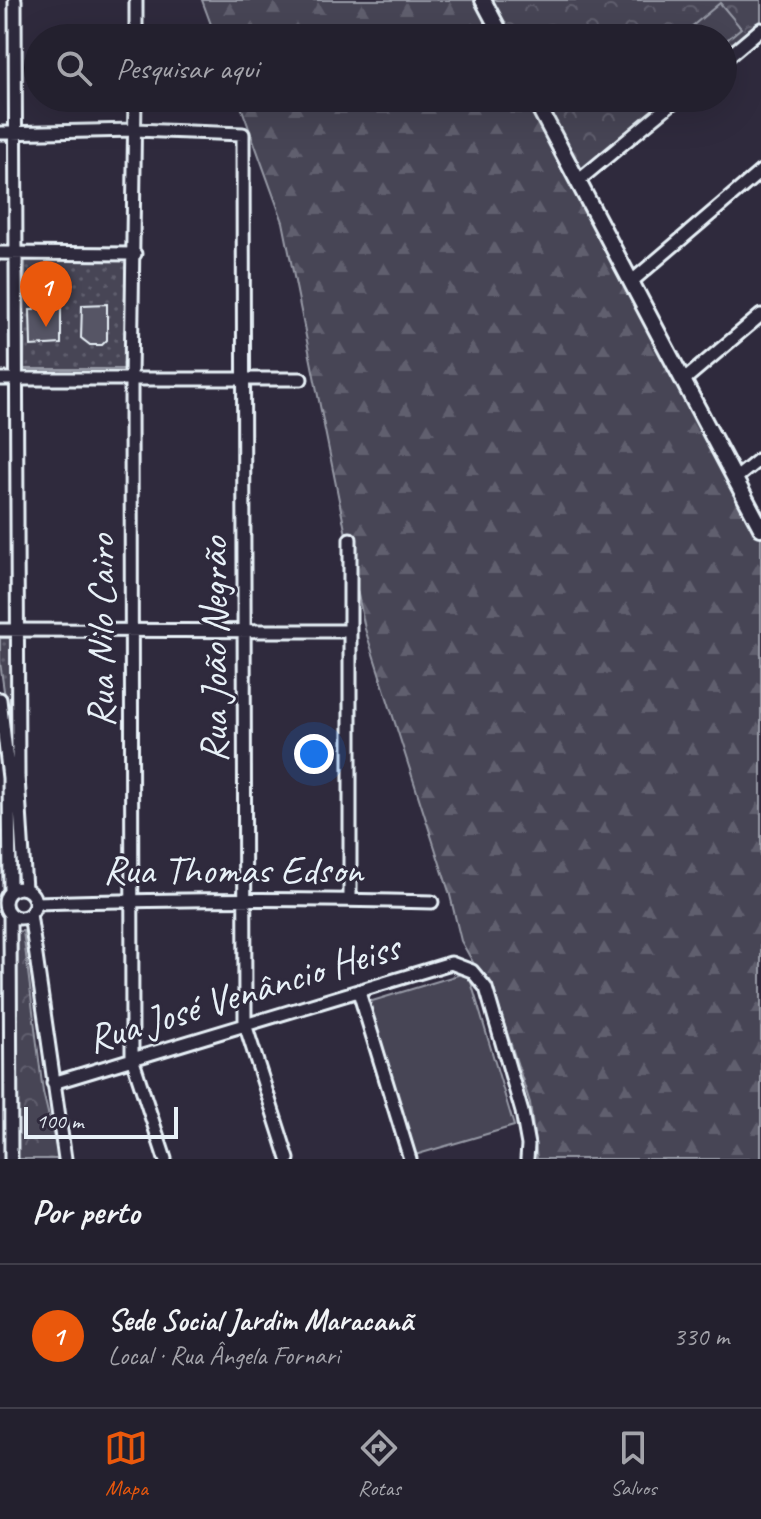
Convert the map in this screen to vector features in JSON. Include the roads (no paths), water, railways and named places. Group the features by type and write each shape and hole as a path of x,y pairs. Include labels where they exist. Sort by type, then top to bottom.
{"street":[{"path":"11,1159 10,914 5,898 18,631 15,0"},
{"path":"136,0 136,24"},
{"path":"483,0 496,24"},
{"path":"737,49 761,29"},
{"name":"Rua Nilo Cairo","path":"135,112 131,379 132,1058 165,1159"},
{"path":"541,112 761,528"},
{"path":"578,181 661,112"},
{"path":"0,133 135,130"},
{"name":"Rua João Negrão","path":"135,130 243,134 245,1024 288,1159"},
{"path":"631,282 761,171"},
{"path":"0,253 135,254"},
{"path":"683,381 761,315"},
{"path":"0,379 301,379"},
{"path":"735,479 761,458"},
{"path":"350,539 350,900"},
{"path":"0,630 350,631"},
{"path":"0,699 13,777 25,889 32,894 53,1083 65,1159"},
{"path":"5,898 25,889"},
{"name":"Rua Thomas Edson","path":"32,909 132,900 432,902"},
{"path":"10,914 18,918 32,909"},
{"name":"Rua José Venâncio Heiss","path":"53,1083 451,963 472,971 486,988 522,1112 528,1145 527,1159"},
{"path":"359,992 410,1159"}],"place":[{"name":"Sede Social Jardim Maracanã","path":"46,327"}]}
